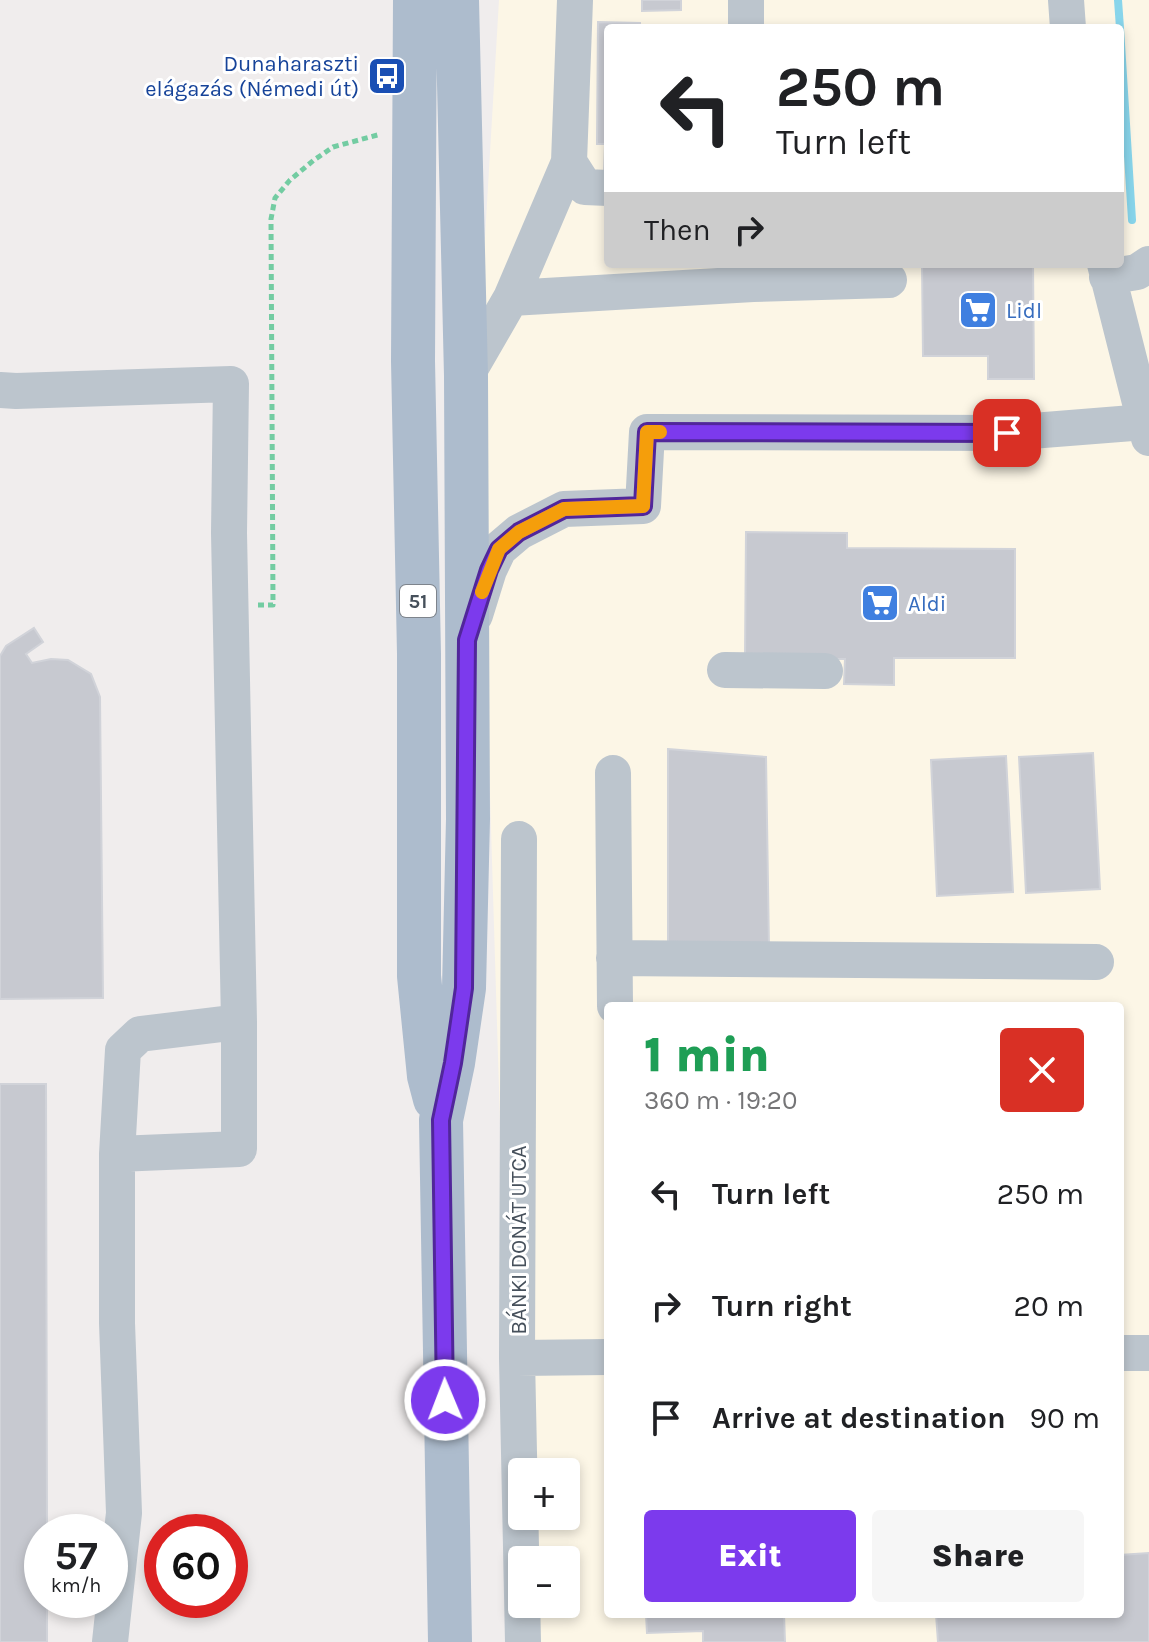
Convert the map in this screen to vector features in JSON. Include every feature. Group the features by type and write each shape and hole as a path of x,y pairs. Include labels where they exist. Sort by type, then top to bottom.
{"main road":[{"name":"51","path":"415,0 413,361 419,654 419,976 429,1076 441,1120"},
{"name":"51","path":"450,1642 441,1120 464,988 467,640 462,10"}],"street":[{"path":"466,376 511,298 569,162 575,0"},
{"path":"746,0 746,24"},
{"path":"1066,0 1068,24"},
{"path":"569,162 585,187 604,188"},
{"path":"467,640 489,570 499,549 519,532 564,509 643,506 647,432 1007,433 1147,430 1106,271 1137,272 1149,264"},
{"path":"511,298 753,284 889,280"},
{"path":"0,390 231,384 230,604 239,1149 117,1154"},
{"path":"725,670 825,671"},
{"path":"613,773 615,1002"},
{"name":"BÁNKI DONÁT UTCA","path":"519,839 517,1358 523,1642"},
{"path":"614,958 1096,962"},
{"path":"110,1642 124,1513 117,1323 117,1154 123,1050 140,1034 239,1022"},
{"path":"1124,1353 1149,1353"},
{"path":"517,1358 604,1357"}],"path":[{"path":"230,604 273,605 271,219 275,198 290,180 333,147 386,133"}],"shaded area":[{"path":"499,0 1149,0 1149,1642 516,1642 515,1618 580,1618 580,1546 513,1546 513,1530 580,1530 580,1458 510,1458 477,373"}],"building":[{"path":"642,0 681,0 681,10 642,11"},
{"path":"598,22 640,23 604,24 604,144 597,144"},
{"name":"Lidl","path":"922,268 1033,268 1034,379 988,379 988,356 923,356"},
{"name":"Aldi","path":"746,532 847,533 847,548 1015,549 1015,658 894,658 894,685 844,684 845,659 745,659"},
{"path":"34,628 43,642 26,654 32,663 51,659 68,660 91,674 100,697 103,998 0,999 0,656 6,646"},
{"path":"668,749 766,757 769,949 668,943"},
{"path":"1093,753 1100,889 1026,893 1019,757"},
{"path":"1006,756 1013,892 937,896 931,760"},
{"path":"0,1084 46,1084 47,1514 24,1514 24,1618 47,1618 47,1642 0,1642"},
{"path":"1149,1553 1149,1642 938,1642 936,1618 1124,1618 1124,1555"},
{"path":"646,1618 784,1618 785,1642 703,1642 703,1631 647,1633"}],"waterway":[{"path":"1118,0 1120,24"},
{"path":"1124,92 1132,220"}],"slow traffic":[{"path":"482,592 499,549 519,532 564,509 643,506 647,432 660,432"}],"place":[{"name":"Dunaharaszti elágazás (Némedi út)","path":"387,76"},
{"name":"Lidl","path":"978,310"},
{"name":"Aldi","path":"880,603"}],"route":[{"path":"445,1400 441,1120 464,988 468,819 467,640 489,570 499,549 519,532 564,509 643,506 647,432 1007,433"}]}
